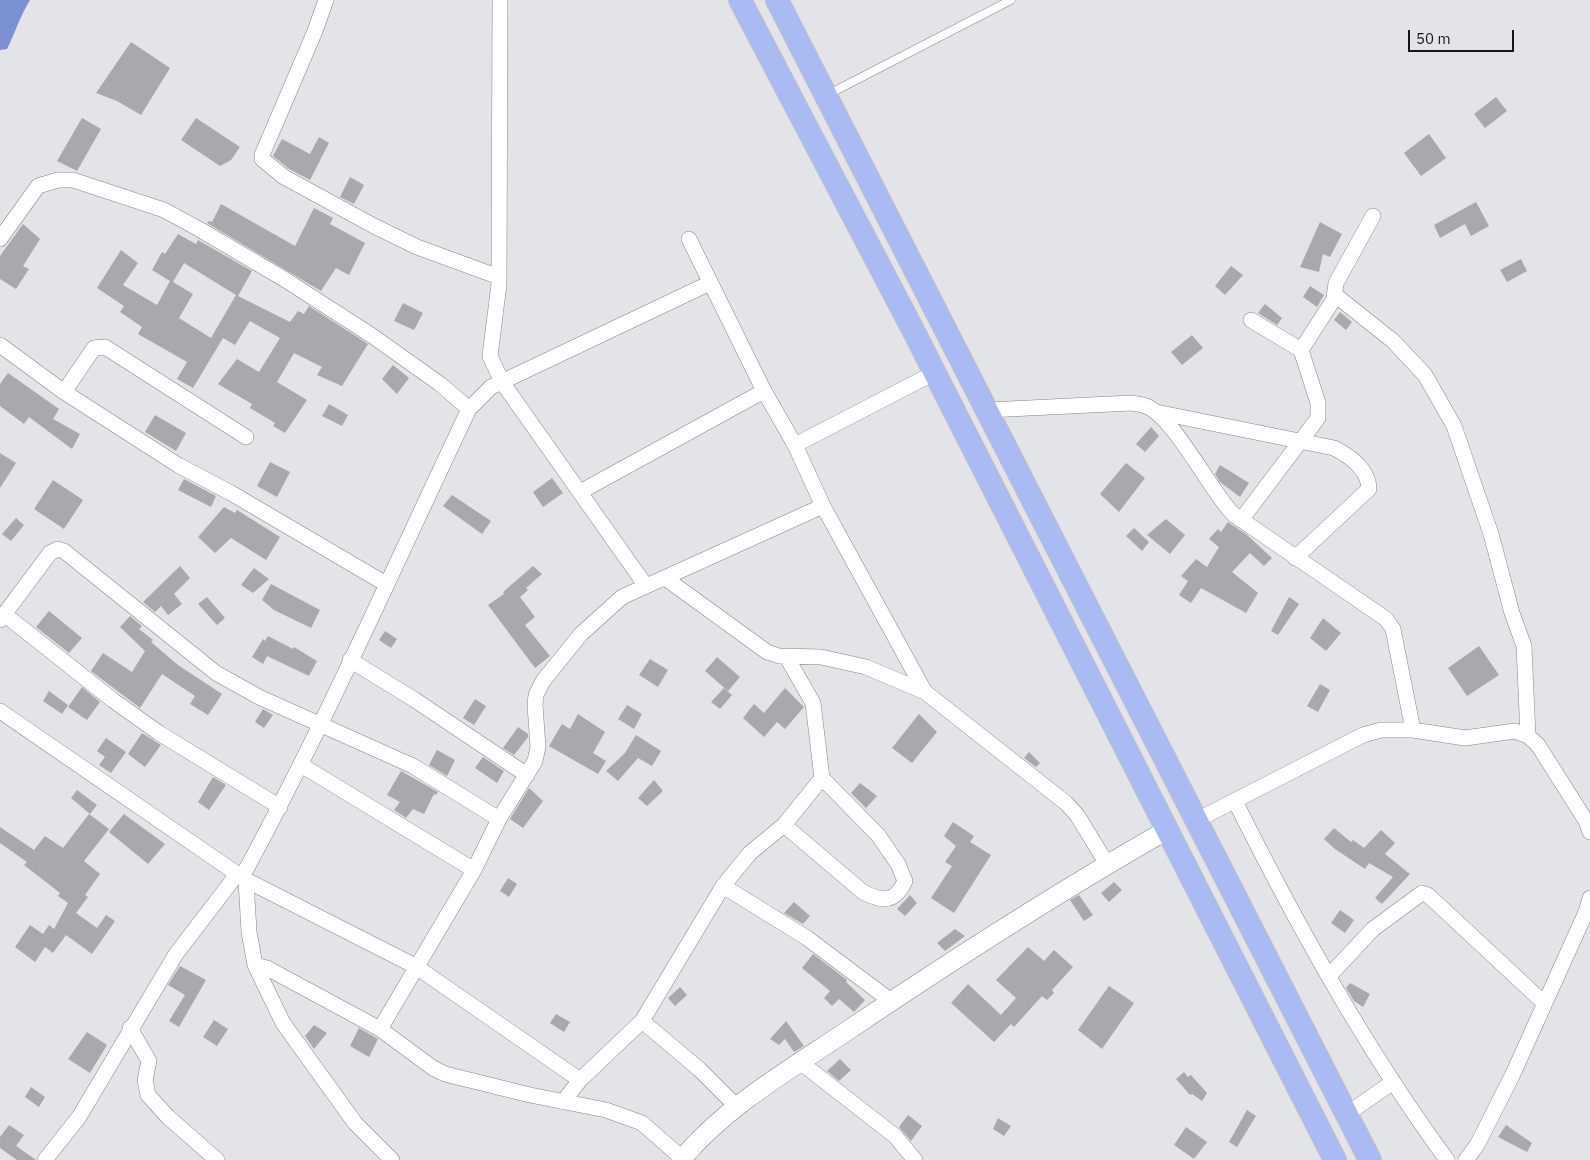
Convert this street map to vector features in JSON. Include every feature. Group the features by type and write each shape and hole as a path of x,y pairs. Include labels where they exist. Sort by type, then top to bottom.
{"main road":[{"path":"740,0 934,373 1335,1160"},
{"path":"776,0 988,410 1370,1160"}],"street":[{"path":"326,0 316,31 262,155 262,159 284,177 417,247 499,277"},
{"path":"500,0 499,277 490,356 502,382 646,586"},
{"path":"0,239 38,186 58,180 73,180 164,210 284,279 371,335 440,384 469,409"},
{"path":"1301,350 1334,299 1336,283 1373,216"},
{"path":"689,239 764,391 795,445 823,506 925,692"},
{"path":"45,1160 79,1117 130,1028 176,954 242,877 301,765 469,409 492,387 710,283"},
{"path":"1334,294 1393,341 1425,375 1454,426 1491,534 1512,614 1524,646 1528,736"},
{"path":"1241,520 1318,418 1319,410 1301,350 1251,320"},
{"path":"0,346 64,392 178,465 231,493 386,584"},
{"path":"64,392 94,348 105,347 246,438"},
{"path":"795,445 934,373"},
{"path":"580,492 764,391"},
{"path":"988,410 1131,404 1146,406 1156,412 1185,446 1222,503 1241,520 1386,619 1393,629 1413,730"},
{"path":"1156,412 1334,448 1346,454 1369,480 1369,489 1295,558"},
{"path":"380,1029 415,966 474,870 499,818 535,760 538,747 535,705 543,681 581,634 622,597 823,506"},
{"path":"280,807 129,712 2,617 50,553 58,549 64,551 216,673 259,697 413,766 499,818"},
{"path":"665,578 767,652 786,656 821,657 866,667 925,692 1066,803 1077,815 1107,864"},
{"path":"784,825 863,892 878,900 889,899 900,890 905,882 893,857 878,835 822,778 813,703 786,656"},
{"path":"350,660 415,700 527,775"},
{"path":"0,711 242,877 415,966 580,1080"},
{"path":"1197,820 1363,735 1381,730 1413,730 1465,738 1515,732 1528,736 1538,745 1586,821 1590,832"},
{"path":"301,765 474,870"},
{"path":"563,1102 580,1080 642,1021 723,886 750,853 784,825 822,778"},
{"path":"1235,801 1283,897 1329,976 1394,1082 1447,1160"},
{"path":"255,965 267,968 380,1029 433,1068 445,1074 563,1102 606,1110 642,1123 682,1160 694,1145 736,1106 800,1062 891,1001 1107,864 1167,830"},
{"path":"242,877 255,965 283,1023 355,1123 392,1160"},
{"path":"723,886 807,938 891,1001"},
{"path":"1329,976 1373,929 1422,893 1428,894 1544,1003"},
{"path":"1466,1160 1477,1145 1512,1076 1590,898"},
{"path":"642,1021 700,1069 736,1106"},
{"path":"130,1028 149,1061 145,1080 148,1095 168,1117 217,1160"},
{"path":"800,1062 895,1136 915,1160"},
{"path":"1347,1114 1394,1082"}],"lane":[{"path":"825,96 1011,0"}],"water":[{"path":"0,0 30,0 7,49 0,50"}],"building":[{"path":"131,42 170,68 141,115 117,101 96,93"},
{"path":"1496,97 1507,111 1485,128 1474,114"},
{"path":"82,118 101,129 77,171 57,161"},
{"path":"196,118 240,147 231,160 220,166 181,140"},
{"path":"1429,134 1446,158 1421,176 1404,153"},
{"path":"319,137 329,143 310,180 289,169 273,156 282,139 310,154"},
{"path":"350,177 364,185 354,204 340,197"},
{"path":"1476,202 1489,226 1471,236 1465,224 1440,238 1434,225"},
{"path":"221,204 295,246 314,208 333,218 330,224 365,243 349,275 336,268 321,291 207,223 209,221 212,222"},
{"path":"1320,222 1342,234 1330,257 1323,254 1319,272 1300,267"},
{"path":"23,224 40,239 23,266 29,269 16,289 0,279 0,256"},
{"path":"178,234 196,244 198,240 252,271 238,296 290,322 298,311 304,314 309,306 368,344 342,386 317,375 322,367 294,353 277,382 307,400 285,433 273,426 275,423 250,408 252,404 218,384 237,359 259,372 280,338 250,321 235,345 223,338 193,388 177,379 187,362 138,334 142,327 120,312 124,306 97,288 121,250 138,263 123,285 157,305 170,281 152,270 162,252 165,254","holes":["184,263 236,295 211,338 179,318 193,294 173,282"]},
{"path":"1521,259 1527,271 1507,282 1500,270"},
{"path":"1231,266 1243,275 1225,295 1215,286"},
{"path":"1310,286 1324,295 1317,307 1303,297"},
{"path":"403,303 423,313 414,330 394,321"},
{"path":"1265,304 1282,318 1277,325 1258,313"},
{"path":"1340,312 1352,322 1346,330 1334,320"},
{"path":"1192,335 1203,348 1182,365 1171,352"},
{"path":"393,365 409,378 397,394 382,379"},
{"path":"8,373 59,409 53,419 80,434 72,449 29,417 24,424 0,406 0,384"},
{"path":"329,404 348,415 342,426 322,416"},
{"path":"155,415 186,433 176,451 145,432"},
{"path":"1151,427 1159,436 1145,452 1136,444"},
{"path":"0,453 16,463 0,488"},
{"path":"270,462 290,472 277,497 257,486"},
{"path":"1126,463 1145,478 1119,512 1100,494"},
{"path":"1220,465 1249,483 1240,497 1220,482 1215,474"},
{"path":"552,478 563,493 543,507 533,492"},
{"path":"184,479 216,496 211,507 178,490"},
{"path":"53,480 83,500 64,529 34,509"},
{"path":"452,495 491,521 482,534 443,506"},
{"path":"224,507 235,513 237,510 280,537 266,560 231,538 215,553 198,537"},
{"path":"16,518 24,525 11,541 2,534"},
{"path":"1166,519 1185,535 1170,554 1147,535"},
{"path":"1228,522 1246,534 1272,558 1264,566 1250,553 1232,572 1258,593 1246,613 1201,588 1191,603 1179,595 1188,581 1181,576 1196,559 1207,567 1219,547 1209,539 1218,529 1221,532"},
{"path":"1134,528 1149,542 1142,551 1126,536"},
{"path":"180,566 190,578 174,594 182,604 168,615 161,606 155,612 143,602"},
{"path":"533,566 542,574 526,588 528,590 520,597 535,617 525,625 550,656 535,668 488,605 504,594 503,592"},
{"path":"254,568 269,579 253,593 241,585"},
{"path":"271,584 320,610 311,628 274,610 262,600"},
{"path":"207,597 225,618 217,625 198,604"},
{"path":"1289,597 1299,604 1278,635 1271,631"},
{"path":"49,611 82,638 69,653 36,627"},
{"path":"130,616 142,626 139,629 153,640 151,642 178,665 222,694 208,715 190,704 195,696 162,674 140,708 91,671 103,653 132,672 145,651 120,627"},
{"path":"1323,618 1341,633 1326,651 1310,638"},
{"path":"385,631 397,639 391,648 379,640"},
{"path":"268,636 293,649 294,647 317,661 309,676 267,656 263,664 252,657 263,639 265,641"},
{"path":"1479,646 1499,675 1467,696 1448,668"},
{"path":"717,657 740,677 728,691 705,671"},
{"path":"650,659 668,670 658,687 639,675"},
{"path":"1320,684 1330,690 1318,712 1307,706"},
{"path":"82,687 100,702 87,720 68,707"},
{"path":"724,688 732,695 720,709 711,702"},
{"path":"785,688 804,707 785,729 777,722 764,737 743,718 754,704 764,713"},
{"path":"49,691 68,705 62,714 43,701"},
{"path":"475,699 486,706 474,725 463,718"},
{"path":"627,705 642,714 634,729 618,719"},
{"path":"263,709 273,715 264,728 255,722"},
{"path":"578,714 605,732 593,753 606,761 598,774 549,746 562,724 570,729"},
{"path":"919,714 937,732 912,763 892,748"},
{"path":"518,727 528,734 528,737 514,755 503,748"},
{"path":"142,733 161,745 145,767 128,754"},
{"path":"636,735 661,751 652,766 638,758 618,781 606,771 625,753"},
{"path":"106,738 126,752 111,773 99,765 105,757 97,751"},
{"path":"437,750 455,760 447,776 429,765"},
{"path":"1029,752 1040,763 1036,767 1024,758"},
{"path":"483,757 504,771 497,783 475,768"},
{"path":"401,771 438,792 436,795 434,794 424,814 413,809 406,818 394,810 400,802 387,795"},
{"path":"213,777 226,785 209,810 198,802"},
{"path":"654,780 663,791 647,806 638,798"},
{"path":"860,783 877,796 866,808 851,793"},
{"path":"529,788 543,801 523,828 510,819"},
{"path":"77,790 97,805 90,814 71,798"},
{"path":"89,814 109,829 84,861 100,874 85,895 88,897 76,913 97,928 106,915 115,921 92,954 66,935 53,953 45,947 35,962 15,947 30,925 43,934 49,925 54,929 68,903 58,896 60,893 24,865 27,862 0,843 0,827 34,850 45,836 63,848"},
{"path":"124,814 165,844 148,864 109,832"},
{"path":"953,822 974,836 970,842 991,855 954,913 931,898 952,866 945,862 956,846 944,836"},
{"path":"1334,828 1351,842 1353,840 1364,848 1381,830 1395,843 1385,854 1410,874 1382,904 1375,898 1393,877 1369,863 1365,869 1335,849 1324,839"},
{"path":"508,878 517,884 509,897 500,891"},
{"path":"1114,882 1122,890 1109,902 1101,893"},
{"path":"910,895 917,903 905,916 897,909"},
{"path":"1079,895 1093,915 1084,921 1070,900"},
{"path":"794,902 810,916 803,924 784,913"},
{"path":"1340,910 1354,920 1345,933 1331,923"},
{"path":"955,929 965,936 945,951 937,943"},
{"path":"1028,947 1044,961 1054,950 1073,967 1052,990 1054,993 1047,1000 1042,996 1014,1027 1011,1024 994,1042 951,1003 968,984 1001,1015 1016,998 996,980"},
{"path":"813,954 847,980 846,982 865,1000 854,1012 839,999 832,1006 824,998 830,991 802,968"},
{"path":"180,966 206,980 179,1027 169,1021 185,995 168,985"},
{"path":"1350,983 1370,994 1363,1007 1354,1001 1346,988"},
{"path":"1109,986 1134,1003 1102,1049 1078,1030"},
{"path":"680,987 687,995 675,1006 668,998"},
{"path":"556,1014 570,1022 564,1032 550,1023"},
{"path":"214,1020 228,1029 217,1046 203,1037"},
{"path":"786,1021 804,1046 794,1052 785,1039 779,1045 770,1039"},
{"path":"314,1025 327,1033 314,1049 305,1036"},
{"path":"359,1028 378,1039 369,1057 350,1046"},
{"path":"87,1032 107,1045 90,1073 68,1059"},
{"path":"840,1059 851,1070 839,1081 827,1071"},
{"path":"1184,1072 1188,1077 1191,1075 1207,1093 1202,1101 1192,1094 1190,1095 1176,1079"},
{"path":"31,1087 45,1097 39,1107 25,1097"},
{"path":"1247,1110 1256,1116 1237,1147 1229,1142"},
{"path":"908,1115 922,1126 911,1141 899,1127"},
{"path":"998,1118 1011,1126 1004,1136 993,1129"},
{"path":"9,1125 24,1135 16,1146 36,1160 17,1160 0,1148 0,1137"},
{"path":"1506,1125 1532,1143 1527,1152 1498,1137"},
{"path":"1186,1127 1207,1142 1194,1159 1174,1145"}]}
